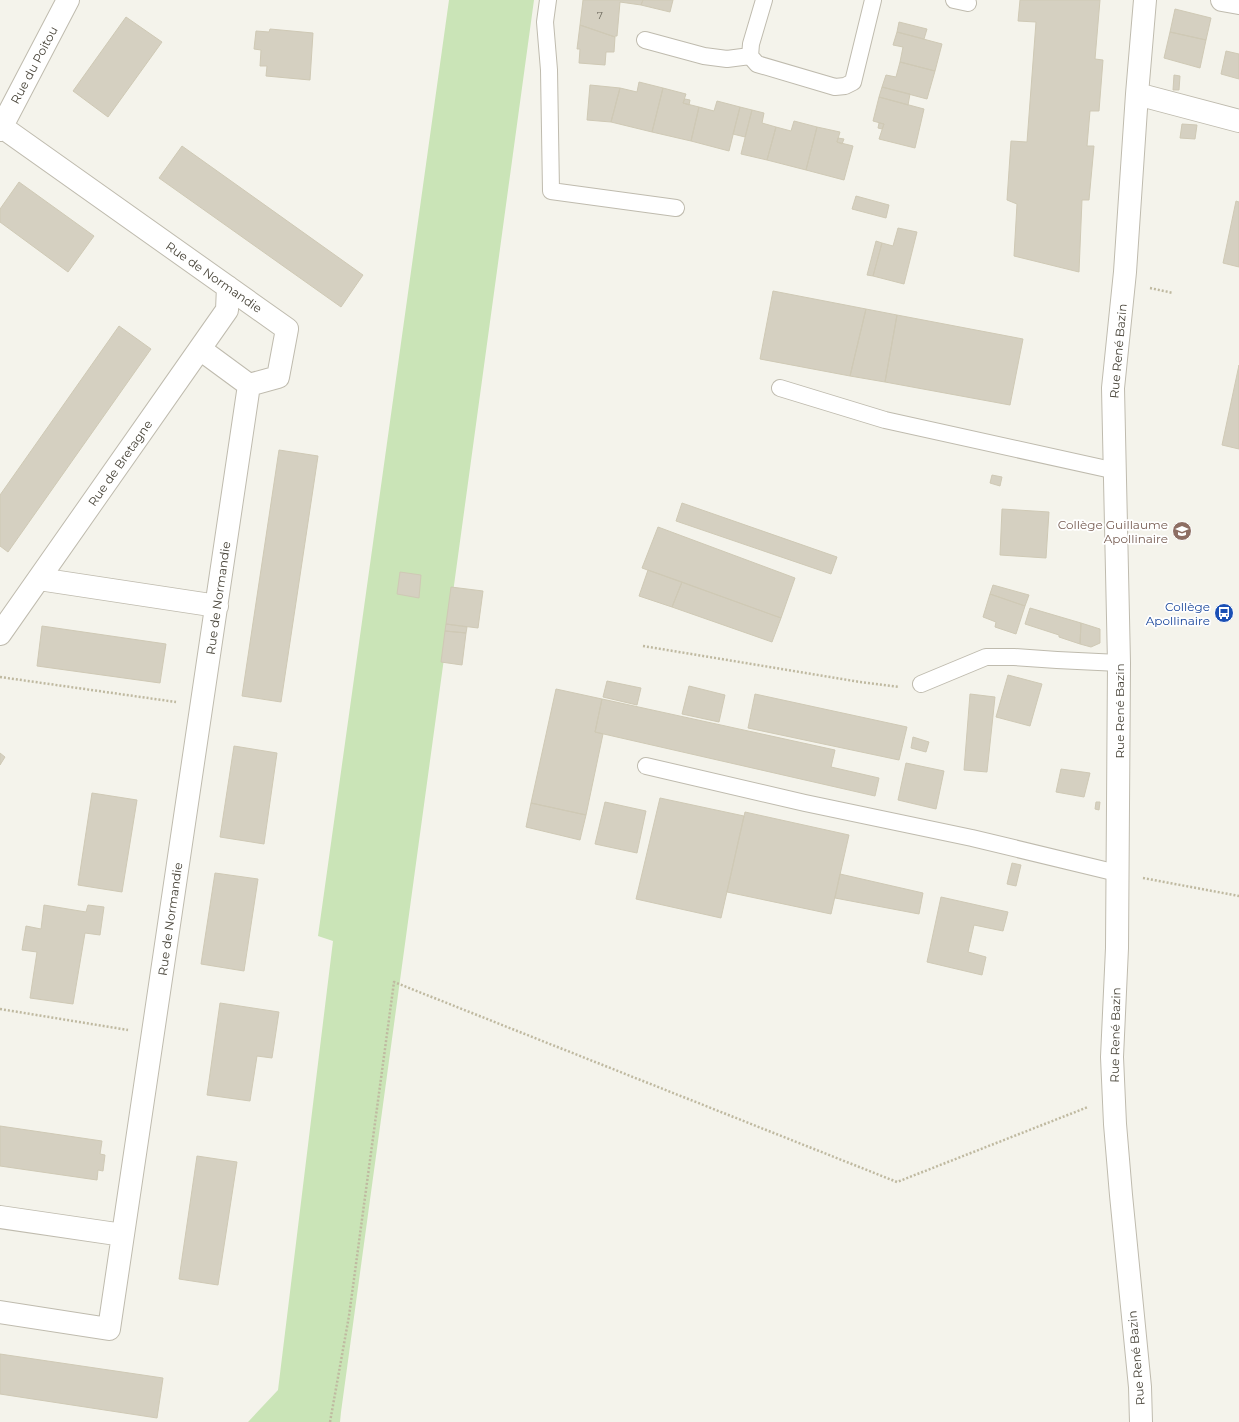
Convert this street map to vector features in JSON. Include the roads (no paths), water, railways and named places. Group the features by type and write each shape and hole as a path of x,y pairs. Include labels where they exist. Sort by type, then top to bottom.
{"street":[{"name":"Rue du Poitou","path":"1,128 68,0"},
{"name":"Rue René Bazin","path":"1141,1422 1140,1387 1120,1187 1112,1057 1117,948 1119,663 1113,388 1125,272 1145,0"},
{"path":"1222,0 1239,3"},
{"path":"1137,94 1239,121"},
{"name":"Rue de Normandie","path":"0,1312 109,1329 249,385 278,376 287,329 1,128"},
{"name":"Rue de Bretagne","path":"0,634 227,310 228,287"},
{"path":"200,349 249,385"},
{"path":"39,579 217,606"},
{"path":"0,1217 123,1235"}],"lane":[{"path":"548,0 545,22 549,70 552,191 676,208"},
{"path":"764,0 751,44 750,56 757,64 836,87 845,86 853,82 873,0"},
{"path":"645,40 704,56 727,59 750,56"},
{"path":"780,388 885,420 1116,471"},
{"path":"921,684 986,657 1014,657 1119,663"},
{"path":"646,766 805,803 972,838 1117,873"}],"place":[{"name":"Collège Guillaume Apollinaire","path":"1182,531"},
{"name":"Collège Apollinaire","path":"1224,613"}]}
